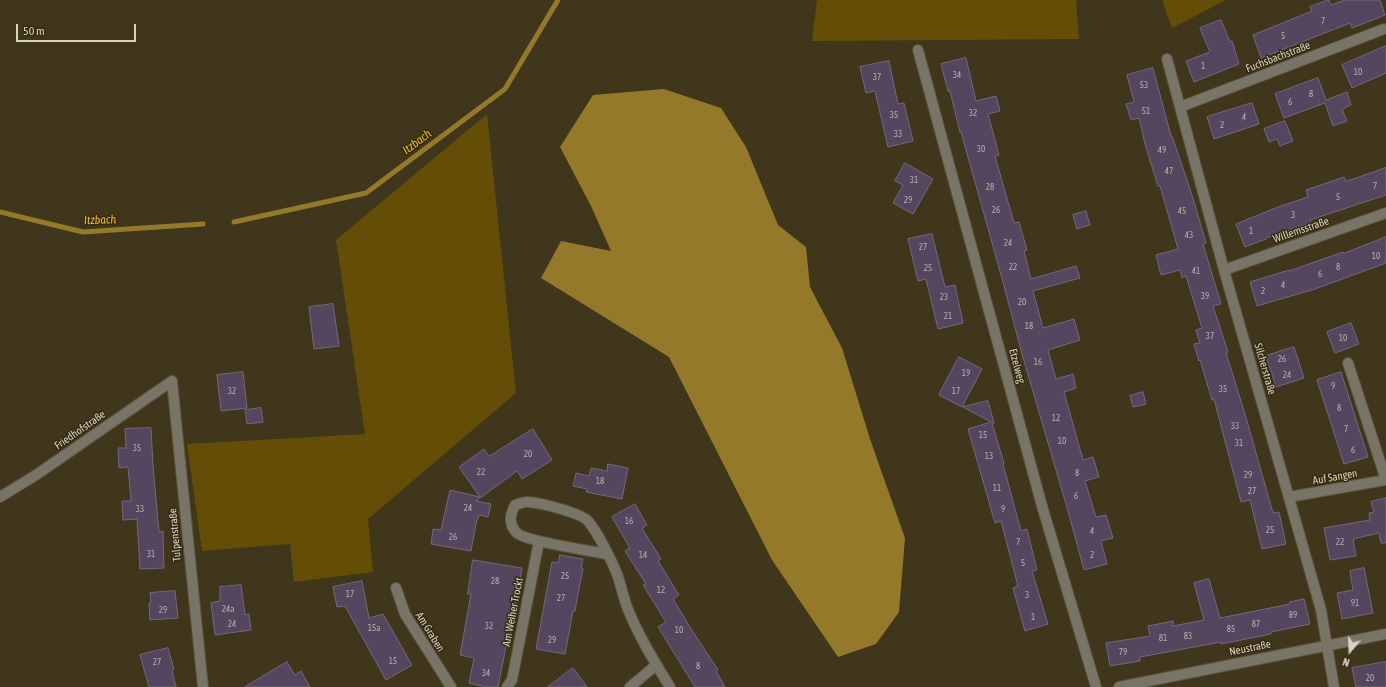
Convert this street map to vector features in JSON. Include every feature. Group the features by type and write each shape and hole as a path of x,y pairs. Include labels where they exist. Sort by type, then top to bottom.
{"street":[{"name":"Fuchsbachstraße","path":"1180,107 1384,29"},
{"name":"Etzelweg","path":"918,50 1042,506 1096,687"},
{"name":"Silcherstraße","path":"1167,59 1224,270 1321,610 1334,687"},
{"name":"Willemsstraße","path":"1224,270 1386,213"},
{"name":"Auf Sangen","path":"1289,497 1386,480 1348,363"},
{"name":"Friedhofstraße","path":"0,497 36,475 172,381"},
{"name":"Tulpenstraße","path":"172,381 203,687"},
{"path":"607,554 538,541 518,534 512,527 510,515 515,505 526,502 578,514 587,519 607,554 633,621 656,665 670,687"},
{"name":"Am Weiher Trockt","path":"507,687 512,680 538,541"},
{"name":"Am Graben","path":"396,588 405,614 450,687"},
{"name":"Neustraße","path":"1119,687 1386,634"},
{"path":"630,687 656,665"}],"shaded area":[{"path":"817,0 1076,0 1079,39 812,41"},
{"path":"1162,0 1226,0 1172,28"},
{"path":"664,89 721,108 746,147 778,225 806,247 810,287 842,348 870,439 905,538 899,612 876,644 838,657 772,560 669,357 541,278 561,241 611,251 591,206 560,147 593,95"},
{"path":"487,114 516,393 368,519 373,572 294,582 290,544 202,551 187,444 365,434 336,240"}],"building":[{"path":"1328,0 1331,5 1345,0 1380,0 1385,15 1352,28 1350,23 1261,58 1253,35 1312,11 1310,7"},
{"path":"1221,20 1230,42 1232,41 1239,64 1194,82 1186,61 1210,52 1200,28"},
{"path":"1386,46 1386,73 1352,88 1342,65"},
{"path":"966,58 976,101 996,96 1000,111 988,114 999,155 995,156 1014,223 1019,222 1027,250 1024,251 1031,279 1076,266 1080,278 1033,291 1043,328 1074,319 1080,340 1048,350 1056,379 1073,374 1076,388 1064,392 1083,460 1093,457 1099,477 1085,481 1096,517 1106,515 1113,538 1101,541 1107,564 1084,570 1022,354 950,91 948,91 941,64"},
{"path":"889,61 898,104 904,103 913,141 888,147 875,91 866,93 860,67"},
{"path":"1153,68 1171,136 1192,195 1206,243 1203,244 1221,304 1213,306 1228,352 1226,353 1273,513 1279,512 1286,544 1262,549 1250,500 1241,502 1214,399 1212,400 1194,344 1200,343 1196,330 1202,328 1186,276 1182,278 1180,270 1161,275 1156,255 1178,249 1160,186 1158,186 1145,144 1139,118 1131,120 1126,104 1134,102 1127,75"},
{"path":"1318,78 1326,100 1347,92 1351,105 1342,109 1347,121 1333,126 1325,103 1284,118 1275,94"},
{"path":"1252,103 1259,124 1214,139 1207,117"},
{"path":"1285,121 1293,141 1280,146 1277,139 1269,142 1264,129"},
{"path":"905,163 933,179 913,214 893,203 903,185 895,181"},
{"path":"1386,168 1386,195 1310,220 1311,223 1266,238 1245,247 1236,224 1308,197 1306,190 1344,177 1346,181"},
{"path":"1086,211 1090,225 1077,229 1073,215"},
{"path":"932,234 945,287 955,285 963,323 938,329 926,279 918,281 908,239"},
{"path":"1386,237 1386,263 1315,289 1257,306 1250,282 1289,271 1343,252 1344,253"},
{"path":"333,304 339,346 314,349 309,307"},
{"path":"1351,323 1359,344 1335,353 1327,332"},
{"path":"1294,347 1304,378 1276,387 1266,356"},
{"path":"959,357 982,369 962,407 939,395"},
{"path":"243,372 247,408 221,411 217,375"},
{"path":"1341,372 1368,457 1344,464 1317,380"},
{"path":"1143,392 1146,404 1133,407 1130,396"},
{"path":"988,401 994,423 992,423 1004,463 1003,464 1021,531 1027,529 1037,570 1032,571 1048,624 1025,631 1013,588 1018,586 1001,521 995,523 968,429 991,422 963,407"},
{"path":"261,408 263,422 247,424 245,410"},
{"path":"151,428 159,532 163,531 164,568 140,569 137,519 123,520 122,501 131,501 128,467 119,468 118,448 126,448 125,429"},
{"path":"533,429 552,460 522,479 517,471 476,501 491,504 488,517 479,515 477,519 471,551 431,544 433,529 441,530 450,490 480,497 459,467 484,449 489,456"},
{"path":"608,464 628,468 622,499 586,492 587,489 573,486 576,473 589,476 591,468 607,471"},
{"path":"1386,498 1386,543 1381,543 1379,533 1353,539 1356,556 1330,560 1324,528 1370,520 1369,513 1374,512 1371,502"},
{"path":"635,504 647,525 642,528 661,559 658,561 679,595 673,599 718,670 716,671 725,687 695,687 658,627 666,622 643,585 646,584 625,551 630,548 612,517"},
{"path":"560,555 583,559 581,568 583,568 575,611 573,611 565,654 536,649 552,562 558,563"},
{"path":"473,560 522,568 509,642 507,642 498,687 486,687 469,683 474,658 460,655 471,594 468,594"},
{"path":"1364,568 1373,613 1342,619 1337,593 1353,590 1350,571"},
{"path":"1209,579 1220,618 1290,604 1289,602 1304,599 1310,624 1271,632 1271,634 1221,644 1221,642 1140,657 1140,661 1110,666 1106,643 1150,636 1148,626 1173,621 1173,626 1204,620 1194,583"},
{"path":"362,581 369,618 383,614 412,665 386,680 345,606 337,607 333,587"},
{"path":"241,585 245,615 249,614 251,630 215,635 211,603 220,601 220,587"},
{"path":"175,591 178,618 150,620 150,593"},
{"path":"168,648 174,669 172,670 176,687 149,687 140,655"},
{"path":"287,662 295,675 301,671 310,687 245,687"},
{"path":"1386,662 1386,687 1356,687 1352,668"},
{"path":"573,668 587,687 548,687"}],"waterway":[{"name":"Itzbach","path":"234,222 366,193 505,89 558,0"},
{"name":"Itzbach","path":"0,212 83,232 203,224"}]}
